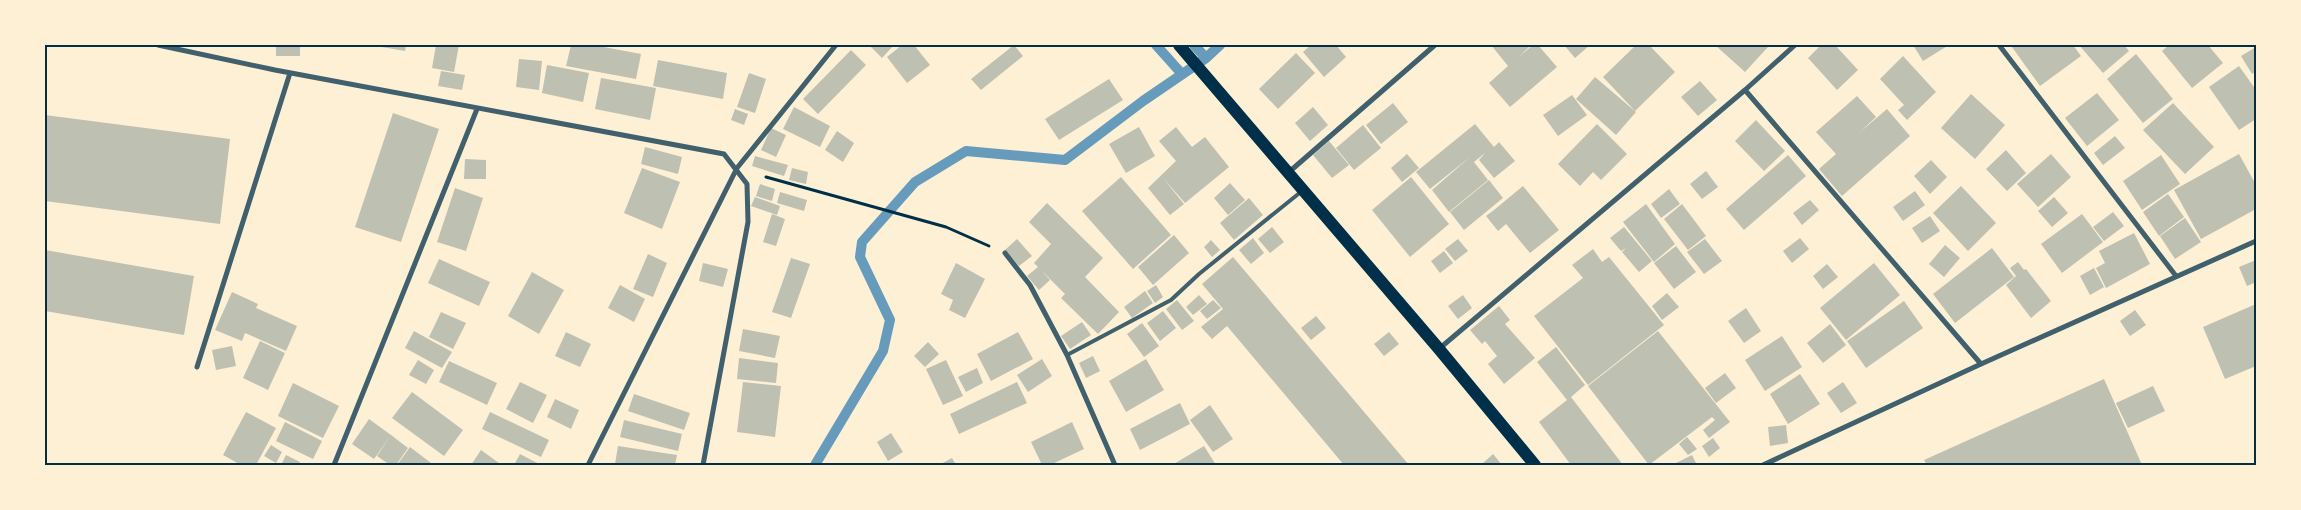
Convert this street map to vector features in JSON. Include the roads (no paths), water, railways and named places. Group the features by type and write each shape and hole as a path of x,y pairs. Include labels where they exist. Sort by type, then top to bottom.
{"main road":[{"path":"1179,45 1231,108 1289,172 1439,348 1535,465"}],"street":[{"path":"158,45 290,73 724,154 737,168 747,184 748,222 703,465"},
{"path":"588,465 737,168 836,45"},
{"path":"1289,172 1435,45"},
{"path":"1439,348 1746,90 1795,45"},
{"path":"1999,45 2176,276"},
{"path":"197,367 290,73"},
{"path":"1746,90 1981,364"},
{"path":"334,465 477,109"},
{"path":"1764,465 1981,364 2256,241"},
{"path":"1006,253 1030,285 1067,355 1115,465"}],"lane":[{"path":"1067,355 1171,300 1199,274 1304,190"}],"waterway":[{"path":"1156,45 1182,74"},
{"path":"1194,45 1206,58"},
{"path":"815,465 883,351 890,320 860,257 862,242 915,182 966,151 1065,160 1143,101 1206,58 1220,45"}]}
